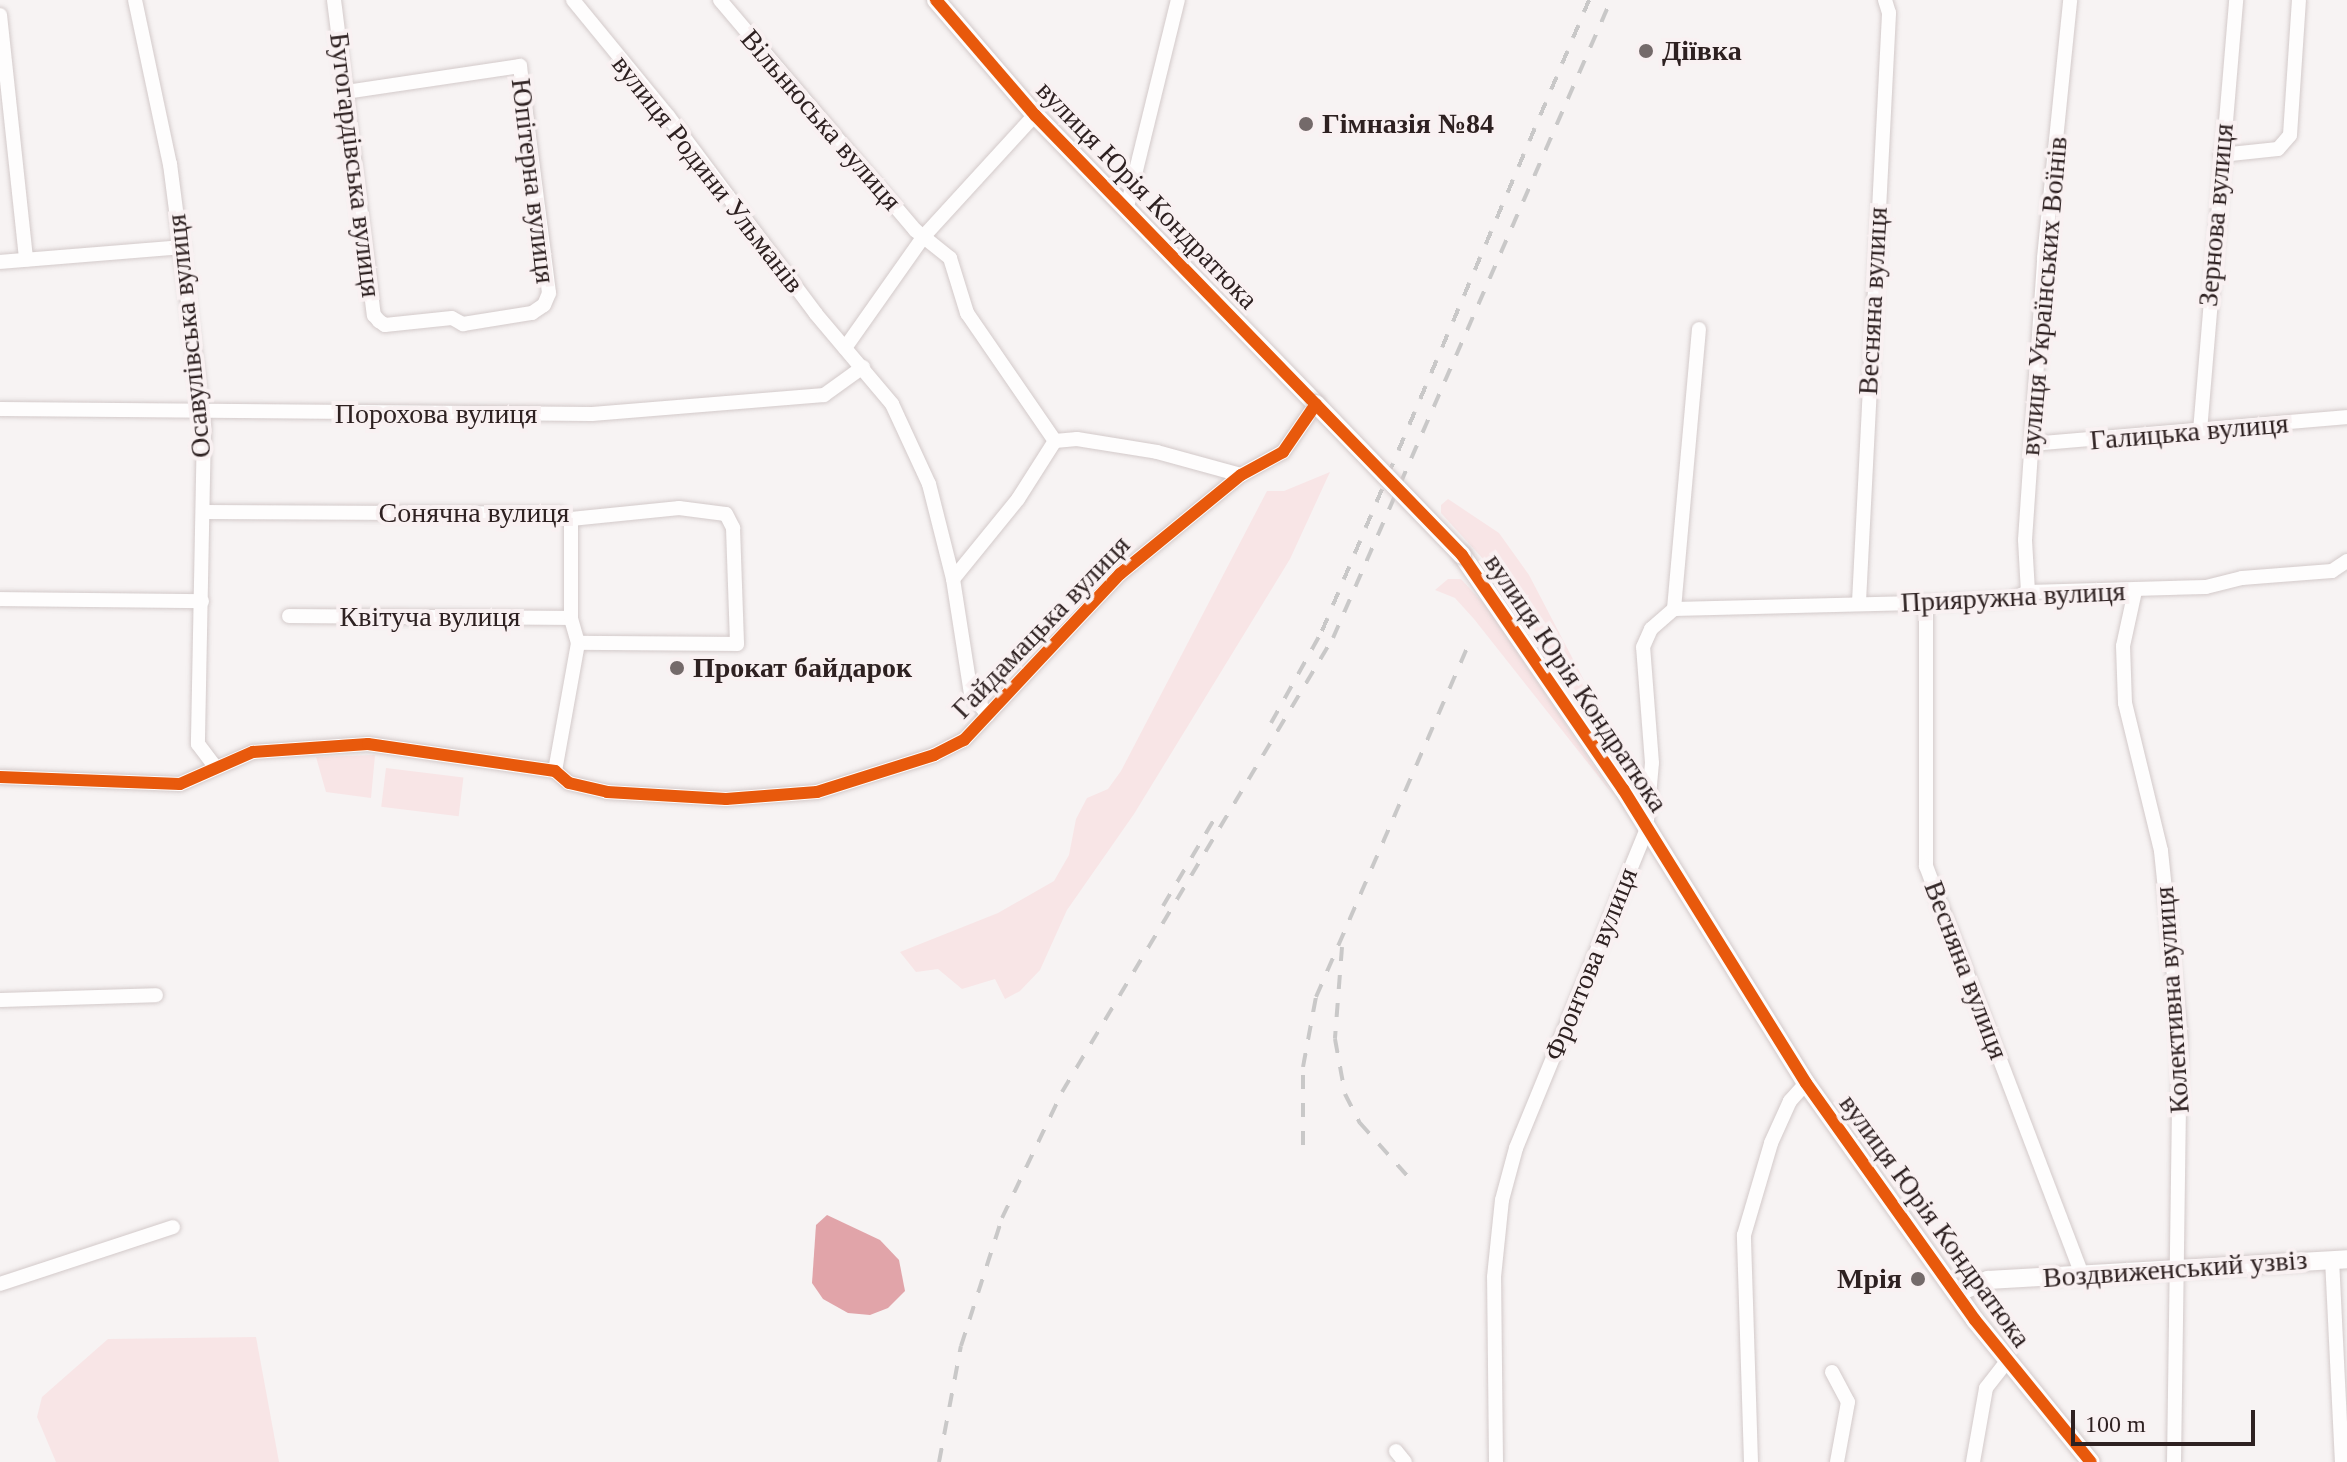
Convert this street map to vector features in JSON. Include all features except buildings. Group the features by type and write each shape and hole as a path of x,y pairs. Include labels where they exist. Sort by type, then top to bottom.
{"street":[{"name":"Осавулівська вулиця","path":"135,0 170,164 202,412 198,744 214,765"},
{"name":"Бугогардівська вулиця","path":"334,0 374,315 385,325"},
{"name":"вулиця Родини Ульманів","path":"573,0 892,404 929,484 953,579 971,694 988,715"},
{"name":"Вільнюська вулиця","path":"720,0 924,236 950,258 967,313 1055,441"},
{"name":"вулиця Юрія Кондратюка","path":"936,0 1035,115 1462,555 1550,677 1806,1083 2007,1361 2091,1462"},
{"path":"1127,207 1178,0"},
{"name":"Весняна вулиця","path":"1859,602 1889,13 1885,0"},
{"name":"вулиця Українських Воїнів","path":"2028,592 2032,444 2070,0"},
{"name":"Зернова вулиця","path":"2200,431 2236,0"},
{"path":"2221,155 2278,149 2290,135 2299,0"},
{"path":"0,15 26,260"},
{"name":"Юпітерна вулиця","path":"347,92 520,66 549,293 544,305 532,313 463,324 452,318 385,325"},
{"path":"845,348 924,236 1035,115"},
{"path":"0,262 182,247"},
{"path":"1674,609 1699,329"},
{"name":"Порохова вулиця","path":"0,409 488,416 669,410 824,395 863,367"},
{"name":"Гайдамацька вулиця","path":"0,777 141,786 180,784 214,765 253,752 368,744 555,771 569,783 607,792 771,799 817,792 934,755 964,740 1120,574 1241,475 1283,452 1316,404"},
{"name":"Галицька вулиця","path":"2032,444 2347,417"},
{"path":"953,579 1018,499 1055,441 1077,439 1157,452 1241,475"},
{"name":"Сонячна вулиця","path":"203,512 561,514 571,519 583,514 716,508 726,514 733,528 737,644 578,643"},
{"path":"555,771 578,643 571,618 571,519"},
{"name":"Прияружна вулиця","path":"1674,609 1859,602 1926,603 2012,599 2028,592 2135,591 2332,571 2347,561"},
{"name":"Колективна вулиця","path":"2135,591 2123,646 2125,703 2161,851 2180,1034 2174,1462"},
{"path":"0,599 202,601"},
{"name":"Весняна вулиця","path":"1926,603 1926,866 2082,1275"},
{"name":"Фронтова вулиця","path":"1496,1462 1494,1277 1502,1200 1516,1148 1646,831 1652,763 1643,647 1651,629 1674,609"},
{"name":"Квітуча вулиця","path":"289,616 571,618"},
{"path":"0,1000 156,995"},
{"path":"1751,1462 1744,1235 1771,1143 1790,1101 1806,1083"},
{"path":"0,1284 173,1227"},
{"path":"2339,1259 2342,1462"},
{"name":"Воздвиженський узвіз","path":"1957,1293 1988,1280 2339,1259"},
{"path":"1973,1462 1986,1388 2007,1361"},
{"path":"1832,1372 1848,1402 1837,1462"}],"shaded area":[{"path":"1330,472 1290,559 1134,814 1067,910 1040,970 1020,991 1005,999 995,979 962,989 938,969 916,972 900,952 998,913 1054,881 1069,855 1076,819 1087,798 1108,789 1121,771 1267,491 1284,491"},
{"path":"1448,499 1499,533 1529,575 1634,776 1626,773 1495,572 1441,513 1441,505"},
{"path":"1448,579 1461,579 1485,605 1614,796 1474,619 1455,598 1435,590"},
{"path":"375,755 371,798 326,792 316,757"},
{"path":"386,768 463,778 459,816 381,807"},
{"path":"827,1215 880,1240 899,1260 905,1291 888,1308 870,1315 848,1313 823,1299 812,1283 816,1225"},
{"path":"256,1337 279,1462 56,1462 37,1417 42,1397 108,1339"}],"railway":[{"path":"1271,723 1322,631 1589,0"},
{"path":"939,1462 961,1346 1002,1218 1062,1092 1333,638 1611,0"},
{"path":"1303,1145 1303,1067 1316,997 1469,643"},
{"path":"1163,906 1216,816"},
{"path":"1342,947 1335,1039 1345,1094 1360,1123 1411,1180"}],"cycle path":[{"path":"936,0 1035,115 1462,555 1623,789 1806,1083 1975,1320 2091,1462"},
{"path":"0,777 180,784 253,752 368,744 555,771 569,783 607,792 726,799 817,792 934,755 964,740 1120,574 1241,475 1283,452 1316,404"}],"place":[{"name":"Діївка","path":"1646,51"},
{"name":"Гімназія №84","path":"1306,124"},
{"name":"Прокат байдарок","path":"677,668"},
{"name":"Мрія","path":"1918,1279"}]}
